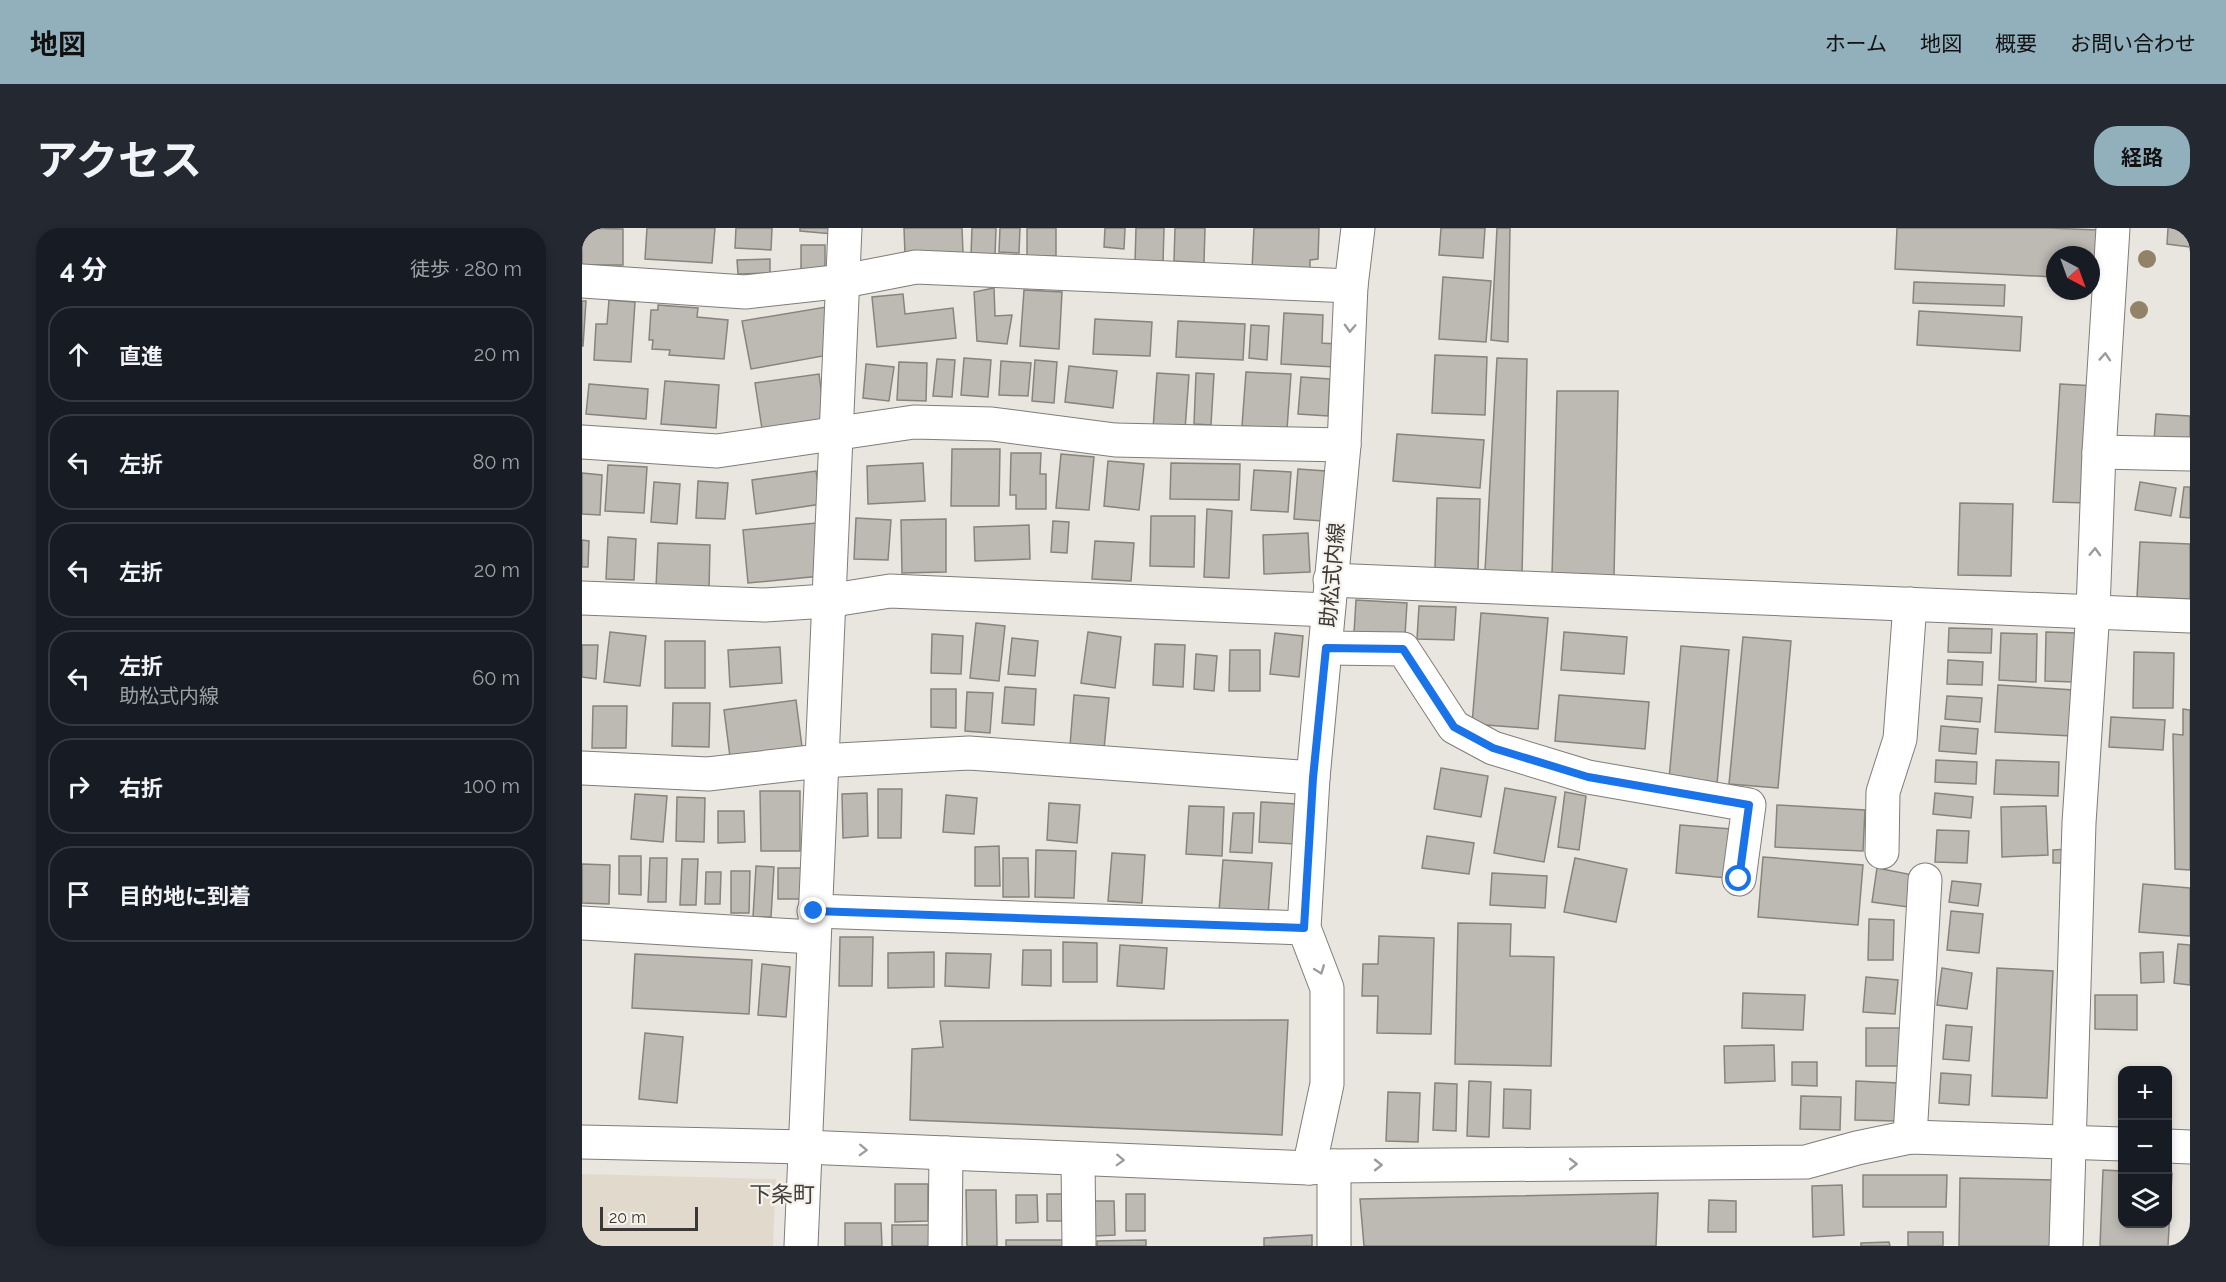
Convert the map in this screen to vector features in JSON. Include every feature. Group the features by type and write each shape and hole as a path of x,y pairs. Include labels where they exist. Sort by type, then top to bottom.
{"street":[{"path":"801,1246 820,761 845,228"},
{"name":"助松式内線","path":"1334,1246 1321,1167 1327,1084 1327,988 1304,928 1313,778 1344,445 1351,286 1358,228"},
{"path":"2066,1246 2079,823 2093,610 2099,452 2113,228"},
{"path":"582,281 745,292 844,280 916,267 1351,286"},
{"path":"582,442 717,451 914,422 992,424 1115,440 1344,445"},
{"path":"2099,452 2190,454"},
{"path":"582,598 765,605 827,601 890,591 1329,595 1910,604 2190,615"},
{"path":"1882,852 1883,792 1900,739 1910,604"},
{"path":"1326,648 1403,649 1454,727 1493,748 1588,777 1749,805 1739,879"},
{"path":"582,768 708,774 820,761 969,753 1313,778"},
{"path":"1910,1137 1925,880"},
{"path":"582,923 1304,928"},
{"path":"582,1142 804,1147 1321,1167 1806,1162 1910,1137 2118,1144"},
{"path":"2172,1146 2190,1147"},
{"path":"945,1246 946,1153"},
{"path":"1078,1159 1079,1246"}],"shaded area":[{"path":"582,1174 776,1179 773,1246 582,1246"}],"building":[{"path":"582,228 623,229 623,265 582,265"},
{"path":"647,228 715,228 712,263 645,259"},
{"path":"736,228 772,228 771,250 735,248"},
{"path":"800,228 833,228 833,234 800,231"},
{"path":"904,228 962,228 963,253 905,255"},
{"path":"972,228 996,228 995,255 971,255"},
{"path":"1000,228 1020,228 1019,253 999,252"},
{"path":"1027,228 1056,228 1056,256 1027,256"},
{"path":"1105,228 1125,228 1124,249 1104,247"},
{"path":"1136,228 1164,228 1163,263 1135,262"},
{"path":"1175,228 1205,228 1204,263 1174,261"},
{"path":"1254,228 1319,228 1318,259 1310,260 1310,272 1252,269"},
{"path":"1441,228 1485,228 1483,258 1439,255"},
{"path":"1497,228 1510,228 1508,342 1491,340"},
{"path":"1897,228 2098,230 2097,246 2046,246 2046,277 1895,269"},
{"path":"2168,228 2190,228 2190,247 2167,244"},
{"path":"801,245 825,245 825,269 801,269"},
{"path":"770,259 770,273 738,274 737,260"},
{"path":"1443,277 1491,281 1486,342 1439,339"},
{"path":"1914,282 2005,285 2004,306 1913,303"},
{"path":"994,288 995,316 1012,315 1007,344 977,341 974,292"},
{"path":"1024,290 1062,292 1059,349 1020,346"},
{"path":"903,294 905,314 953,308 956,338 877,347 872,297"},
{"path":"609,300 635,302 631,362 594,360 596,324 607,324"},
{"path":"582,301 586,301 583,346 582,346"},
{"path":"658,305 698,308 697,317 728,320 724,359 669,355 670,350 652,349 653,340 649,340 651,310 658,310"},
{"path":"826,307 834,354 751,369 742,321"},
{"path":"1919,311 2022,317 2020,351 1917,345"},
{"path":"1284,313 1323,315 1322,343 1336,344 1335,367 1281,364"},
{"path":"1095,319 1152,322 1150,356 1093,354"},
{"path":"1178,321 1245,324 1243,360 1176,357"},
{"path":"1251,325 1269,326 1267,360 1249,358"},
{"path":"1435,355 1487,357 1485,415 1432,413"},
{"path":"964,358 991,360 988,397 961,395"},
{"path":"1497,358 1527,359 1522,574 1485,571"},
{"path":"937,359 955,360 952,397 933,396"},
{"path":"1035,360 1057,362 1054,403 1032,401"},
{"path":"1001,361 1031,363 1028,396 999,395"},
{"path":"899,362 927,363 926,401 897,400"},
{"path":"866,364 894,367 889,401 863,398"},
{"path":"1069,366 1117,371 1113,408 1065,402"},
{"path":"1246,372 1291,374 1287,429 1242,426"},
{"path":"1157,373 1189,375 1185,430 1153,429"},
{"path":"1196,373 1214,374 1211,425 1194,424"},
{"path":"819,374 825,420 762,429 755,383"},
{"path":"1301,377 1330,379 1328,416 1298,414"},
{"path":"665,381 719,385 716,428 661,424"},
{"path":"589,384 648,389 646,419 586,414"},
{"path":"2060,384 2096,386 2088,503 2053,502"},
{"path":"1557,391 1618,391 1614,576 1552,575"},
{"path":"2156,414 2190,416 2190,442 2154,441"},
{"path":"1397,434 1484,440 1480,488 1393,481"},
{"path":"952,449 1000,449 999,506 951,506"},
{"path":"1011,453 1041,453 1040,474 1046,474 1046,509 1016,509 1016,495 1010,495"},
{"path":"1061,454 1094,457 1089,510 1056,508"},
{"path":"1108,461 1144,464 1139,510 1104,506"},
{"path":"923,463 925,501 868,504 867,466"},
{"path":"1171,463 1240,464 1239,500 1170,499"},
{"path":"608,465 647,467 644,513 605,511"},
{"path":"1298,469 1326,471 1323,521 1294,519"},
{"path":"1254,470 1291,472 1288,512 1251,510"},
{"path":"816,471 821,504 756,514 752,480"},
{"path":"582,473 602,475 600,515 582,514"},
{"path":"698,481 728,483 725,519 696,518"},
{"path":"654,482 680,484 677,524 651,522"},
{"path":"2140,482 2176,488 2171,516 2135,510"},
{"path":"2184,487 2190,487 2190,518 2180,517"},
{"path":"1437,498 1480,499 1478,569 1435,568"},
{"path":"1960,503 2013,504 2011,576 1958,575"},
{"path":"1207,509 1232,511 1229,578 1204,577"},
{"path":"1151,516 1195,516 1194,567 1150,566"},
{"path":"856,518 891,520 888,560 854,559"},
{"path":"946,519 946,572 902,573 901,520"},
{"path":"1053,521 1069,522 1067,553 1051,552"},
{"path":"816,523 821,576 748,583 743,530"},
{"path":"1029,525 1030,559 975,561 974,527"},
{"path":"1308,533 1310,572 1264,574 1263,535"},
{"path":"608,537 636,539 634,580 606,579"},
{"path":"582,540 589,541 588,567 582,567"},
{"path":"1095,541 1134,543 1131,581 1092,579"},
{"path":"2140,542 2190,544 2190,599 2137,597"},
{"path":"658,543 710,545 709,590 656,588"},
{"path":"1356,600 1407,603 1405,635 1354,633"},
{"path":"1419,606 1456,607 1454,640 1417,639"},
{"path":"1481,613 1548,618 1538,729 1472,724"},
{"path":"976,623 1005,626 999,681 970,678"},
{"path":"1949,628 1992,629 1991,653 1948,652"},
{"path":"610,632 646,636 640,686 604,682"},
{"path":"1088,632 1121,637 1115,688 1081,683"},
{"path":"1564,632 1627,637 1624,674 1561,670"},
{"path":"2046,632 2076,633 2074,682 2045,681"},
{"path":"1275,633 1303,636 1299,677 1270,674"},
{"path":"2001,633 2037,634 2036,682 1999,680"},
{"path":"932,634 963,636 961,674 931,673"},
{"path":"1743,637 1791,641 1778,788 1729,784"},
{"path":"1012,638 1038,641 1035,676 1008,674"},
{"path":"665,641 705,641 705,688 665,688"},
{"path":"1155,644 1185,645 1183,687 1153,685"},
{"path":"582,645 598,645 596,679 582,677"},
{"path":"1681,646 1729,650 1717,784 1669,779"},
{"path":"780,647 782,683 730,687 728,650"},
{"path":"1230,650 1260,650 1260,691 1229,691"},
{"path":"2134,652 2174,653 2173,708 2133,708"},
{"path":"1196,654 1217,656 1214,691 1194,689"},
{"path":"1948,660 1983,662 1982,685 1947,684"},
{"path":"1998,685 2074,690 2072,736 1995,732"},
{"path":"1005,687 1036,689 1034,725 1002,723"},
{"path":"931,689 956,689 956,728 931,727"},
{"path":"967,692 993,693 990,733 965,731"},
{"path":"1074,695 1109,698 1104,749 1070,746"},
{"path":"1559,695 1649,702 1645,749 1555,741"},
{"path":"1947,696 1982,698 1980,722 1945,719"},
{"path":"796,700 802,747 730,757 724,710"},
{"path":"673,703 710,703 709,747 672,746"},
{"path":"593,706 627,706 626,748 592,748"},
{"path":"2183,709 2190,710 2190,870 2175,869 2173,734 2183,735"},
{"path":"2111,717 2165,720 2163,750 2109,747"},
{"path":"1941,726 1978,729 1976,754 1939,751"},
{"path":"1936,760 1977,762 1976,784 1935,782"},
{"path":"1996,760 2059,762 2058,796 1994,794"},
{"path":"1441,768 1488,776 1481,817 1434,809"},
{"path":"1505,788 1556,797 1544,862 1494,853"},
{"path":"878,789 902,789 901,838 878,838"},
{"path":"760,791 800,791 800,851 761,851"},
{"path":"1565,792 1586,796 1579,850 1558,847"},
{"path":"867,793 868,836 843,838 842,794"},
{"path":"1935,793 1973,797 1971,818 1933,814"},
{"path":"635,794 667,796 663,842 631,839"},
{"path":"946,795 977,798 974,834 943,832"},
{"path":"677,797 705,798 704,842 676,841"},
{"path":"1261,802 1298,804 1295,844 1259,842"},
{"path":"1049,803 1080,805 1077,843 1047,840"},
{"path":"1777,805 1865,810 1863,851 1775,847"},
{"path":"1189,806 1224,807 1222,856 1186,854"},
{"path":"2046,806 2048,855 2002,857 2001,807"},
{"path":"718,811 744,811 745,842 718,843"},
{"path":"1233,813 1254,813 1252,853 1230,852"},
{"path":"1680,825 1731,829 1727,878 1676,873"},
{"path":"1937,830 1969,831 1967,863 1935,862"},
{"path":"1427,836 1474,843 1469,874 1422,868"},
{"path":"999,846 1000,886 975,886 975,847"},
{"path":"2070,849 2070,863 2053,863 2053,850"},
{"path":"1036,850 1076,851 1074,898 1035,897"},
{"path":"1112,853 1145,855 1142,903 1108,901"},
{"path":"619,856 641,856 641,895 619,894"},
{"path":"1763,857 1863,865 1858,925 1758,917"},
{"path":"650,858 667,858 666,902 648,902"},
{"path":"1003,858 1028,858 1029,897 1003,897"},
{"path":"1575,858 1627,869 1616,922 1564,912"},
{"path":"682,859 698,859 696,905 680,905"},
{"path":"1223,860 1272,863 1268,915 1219,911"},
{"path":"582,864 610,865 609,904 582,903"},
{"path":"756,866 774,867 771,917 753,917"},
{"path":"778,868 805,868 804,899 778,899"},
{"path":"1877,868 1913,875 1908,907 1872,902"},
{"path":"731,871 750,871 749,913 731,913"},
{"path":"706,872 721,872 720,904 705,904"},
{"path":"1492,873 1547,876 1545,908 1490,905"},
{"path":"1952,881 1981,884 1978,906 1949,902"},
{"path":"2143,884 2190,888 2190,936 2139,932"},
{"path":"1951,911 1983,914 1979,953 1947,950"},
{"path":"1869,919 1894,920 1893,960 1868,960"},
{"path":"1458,923 1511,924 1510,956 1554,957 1551,1066 1455,1064"},
{"path":"1379,936 1434,938 1431,1034 1377,1033 1378,996 1362,996 1363,964 1378,964"},
{"path":"840,937 873,937 872,986 839,986"},
{"path":"1063,942 1097,943 1097,982 1063,982"},
{"path":"2178,944 2190,945 2190,985 2174,983"},
{"path":"1120,945 1167,948 1164,989 1117,986"},
{"path":"1023,950 1051,950 1051,986 1022,985"},
{"path":"934,952 934,987 888,988 888,953"},
{"path":"2163,952 2164,982 2141,983 2140,953"},
{"path":"946,953 991,954 989,988 945,986"},
{"path":"635,954 752,960 749,1014 632,1008"},
{"path":"762,964 790,967 786,1017 758,1015"},
{"path":"1942,968 1972,973 1967,1009 1937,1005"},
{"path":"1997,968 2053,971 2047,1098 1992,1096"},
{"path":"1866,977 1898,980 1895,1014 1863,1012"},
{"path":"1743,993 1805,995 1803,1030 1742,1028"},
{"path":"2095,995 2137,995 2137,1030 2095,1029"},
{"path":"1288,1020 1282,1135 910,1120 912,1049 943,1047 940,1021"},
{"path":"1946,1025 1972,1027 1969,1061 1943,1059"},
{"path":"1866,1028 1900,1028 1900,1066 1866,1066"},
{"path":"645,1033 683,1037 677,1103 639,1099"},
{"path":"1774,1045 1775,1081 1725,1083 1724,1046"},
{"path":"1792,1062 1817,1062 1817,1086 1792,1085"},
{"path":"1941,1073 1971,1075 1969,1105 1939,1103"},
{"path":"1469,1081 1491,1082 1489,1137 1467,1136"},
{"path":"1856,1081 1899,1083 1897,1121 1855,1120"},
{"path":"1435,1083 1457,1084 1456,1131 1433,1130"},
{"path":"1504,1089 1531,1090 1530,1129 1503,1128"},
{"path":"1388,1092 1420,1093 1418,1142 1386,1141"},
{"path":"1801,1096 1841,1097 1840,1130 1800,1129"},
{"path":"2103,1170 2118,1171 2118,1228 2169,1228 2168,1246 2100,1246"},
{"path":"1863,1175 1947,1175 1946,1207 1863,1207"},
{"path":"1960,1178 2054,1180 2053,1246 1959,1246"},
{"path":"895,1184 928,1184 928,1221 895,1222"},
{"path":"1842,1185 1844,1235 1813,1237 1812,1186"},
{"path":"966,1190 996,1190 997,1246 967,1246"},
{"path":"1658,1193 1656,1246 1364,1246 1360,1199"},
{"path":"1047,1194 1063,1194 1063,1221 1047,1221"},
{"path":"1126,1194 1145,1194 1145,1231 1126,1231"},
{"path":"1016,1195 1037,1195 1038,1222 1016,1223"},
{"path":"1709,1200 1736,1201 1736,1232 1708,1232"},
{"path":"1095,1201 1114,1201 1115,1235 1095,1236"},
{"path":"845,1223 881,1223 882,1246 845,1246"},
{"path":"892,1225 934,1225 934,1246 892,1246"},
{"path":"1908,1232 1943,1232 1943,1246 1908,1246"},
{"path":"1312,1235 1312,1246 1264,1246 1264,1238"},
{"path":"1006,1240 1066,1240 1066,1246 1006,1246"},
{"path":"1146,1240 1146,1246 1097,1246 1097,1241"},
{"path":"1889,1242 1890,1246 1861,1246 1861,1243"}],"district":[{"name":"下条町","path":"782,1194"}],"route":[{"path":"814,911 1304,928 1313,778 1326,648 1403,649 1454,727 1493,748 1588,777 1749,805 1739,879"}]}
